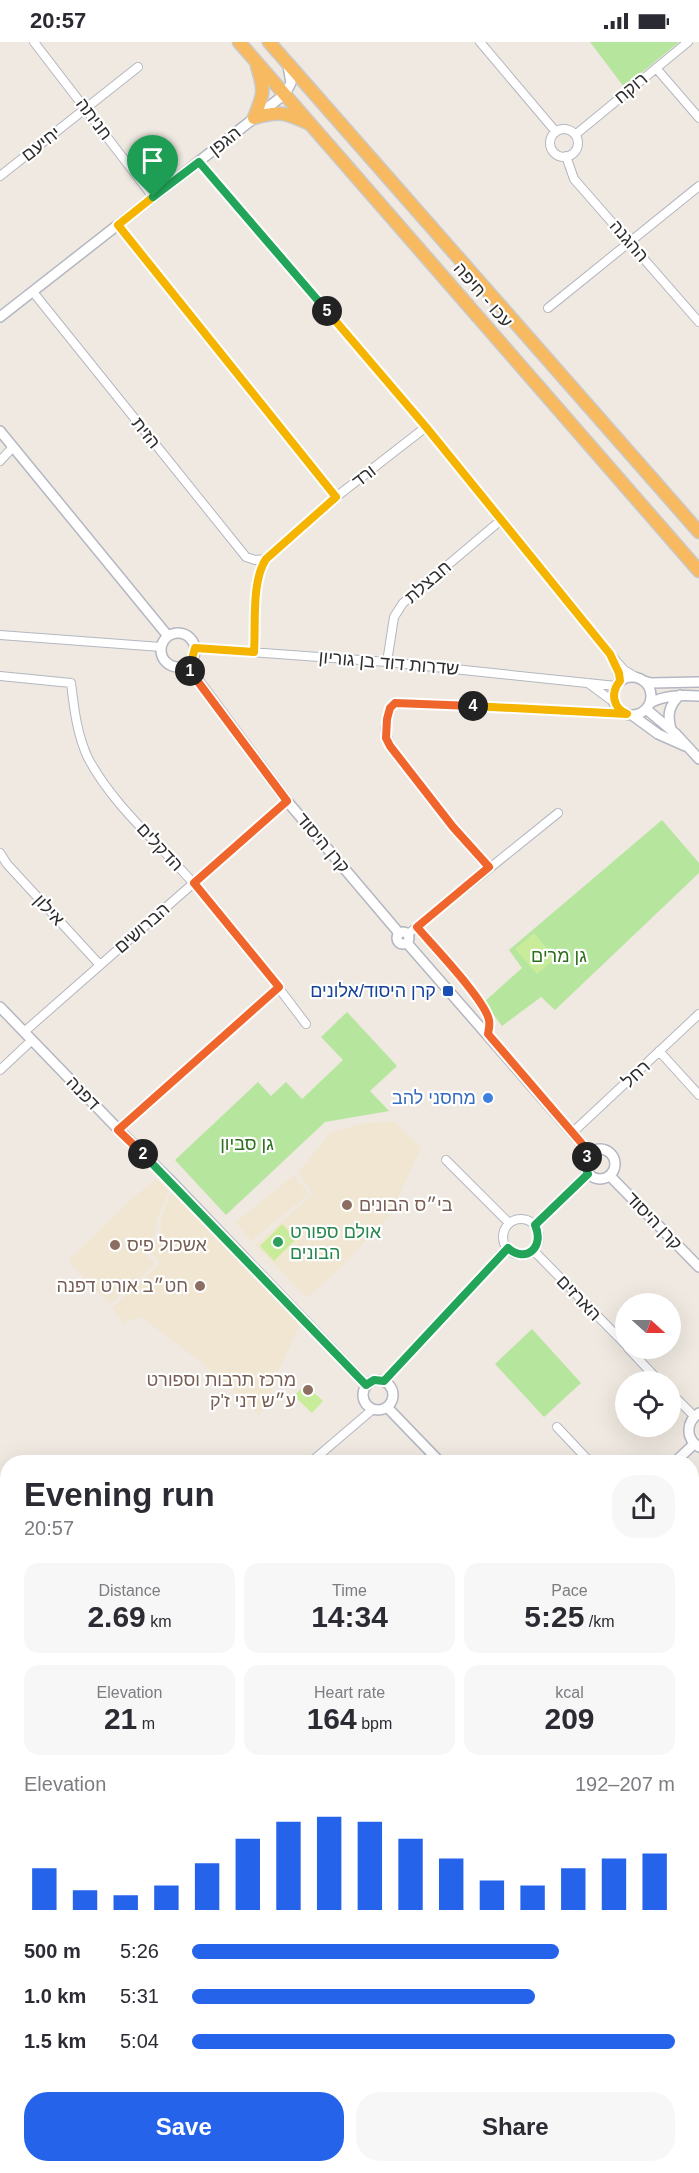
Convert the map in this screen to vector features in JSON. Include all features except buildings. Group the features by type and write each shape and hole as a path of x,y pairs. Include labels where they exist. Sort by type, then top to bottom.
{"highway":[{"name":"עכו - חיפה","path":"239,42 699,571"},
{"name":"עכו - חיפה","path":"269,42 699,532"},
{"path":"255,118 263,96 262,82 256,63"},
{"path":"255,118 272,113 285,113 311,124"}],"street":[{"name":"חניתה","path":"34,42 153,197"},
{"path":"480,42 556,132"},
{"name":"רוקח","path":"575,135 688,42"},
{"path":"285,94 291,83 288,66"},
{"name":"יחיעם","path":"0,176 138,67"},
{"path":"656,68 699,118"},
{"name":"הגפן","path":"0,317 285,94"},
{"path":"568,130 575,135 578,143 567,156 558,155 551,149 550,140 556,132 568,130"},
{"name":"ההגנה","path":"567,156 574,179 699,322"},
{"path":"199,162 426,427 610,654 624,670 640,679 651,693 648,706"},
{"path":"548,308 699,186"},
{"path":"118,225 336,497"},
{"name":"הזית","path":"33,292 246,557 255,560 266,559"},
{"name":"ורד","path":"266,559 336,497 426,427"},
{"path":"0,431 168,636"},
{"path":"0,461 13,447"},
{"name":"חבצלת","path":"387,662 394,617 402,603 501,520"},
{"path":"254,652 257,584 260,569 266,559"},
{"path":"177,633 191,639 195,648 192,659 186,664 176,667 167,662 161,652 161,647 168,636 177,633"},
{"path":"0,635 161,647"},
{"name":"שדרות דוד בן גוריון","path":"195,648 387,662 618,684"},
{"path":"610,654 619,673 618,684 614,691 615,703 622,712 630,714 658,734 687,746"},
{"name":"קרן היסוד","path":"186,664 287,801 590,1153"},
{"name":"הדקלים","path":"0,676 71,683 76,724 88,757 110,791 194,883 279,987 306,1024"},
{"path":"618,684 630,677 651,683 699,682"},
{"name":"שדרות דוד בן גוריון","path":"584,681 615,703"},
{"path":"671,729 668,716 680,695"},
{"path":"630,714 661,698 680,695 699,696"},
{"name":"שדרות דוד בן גוריון","path":"489,867 453,827 390,746 386,738 390,708 395,703 630,714"},
{"path":"648,706 699,759"},
{"name":"הברושים","path":"24,1032 287,801"},
{"path":"405,937 558,813"},
{"name":"אילון","path":"0,854 3,867 100,965"},
{"path":"417,927 481,1003 489,1018 488,1034"},
{"path":"118,1130 279,987"},
{"name":"דפנה","path":"0,1006 366,1385"},
{"name":"רחל","path":"572,1133 699,1014"},
{"path":"0,1071 32,1040"},
{"path":"659,1051 699,1095"},
{"path":"598,1149 611,1154 615,1168 610,1176 596,1179 588,1174 585,1161 590,1153 598,1149"},
{"path":"446,1160 509,1224"},
{"path":"535,1225 588,1174"},
{"name":"קרן היסוד","path":"610,1176 699,1267"},
{"path":"518,1219 524,1219 535,1225 539,1239 533,1250 518,1254 508,1248 504,1234 509,1224 518,1219"},
{"path":"384,1381 508,1248"},
{"name":"הארזים","path":"533,1250 615,1335"},
{"name":"הארזים","path":"638,1359 650,1371"},
{"path":"374,1380 384,1381 393,1393 391,1403 378,1410 373,1409 363,1399 366,1385 374,1380"},
{"path":"681,1401 697,1414 688,1427 688,1433 697,1445 684,1455"},
{"path":"387,1407 433,1455"},
{"path":"319,1455 373,1409"},
{"path":"557,1427 583,1455"}],"shaded area":[{"name":"בי״ס הבונים","path":"394,1121 421,1148 389,1216 336,1272 307,1298 255,1245 313,1194 298,1173 330,1133 359,1124"},
{"path":"294,1175 309,1194 251,1241 236,1222"},
{"name":"אשכול פיס","path":"156,1179 169,1189 157,1220 156,1233 142,1250 155,1264 110,1304 68,1261 128,1202"},
{"name":"חט״ב אורט דפנה","path":"172,1190 300,1325 277,1374 270,1401 259,1415 201,1362 140,1316 124,1324 112,1308 160,1263 149,1249 161,1232 161,1218"}],"green space":[{"path":"590,42 679,42 624,87"},
{"name":"גן מרים","path":"662,820 699,863 699,873 555,1010 541,997 502,1026 484,1002 522,968 509,950"},
{"path":"534,933 555,958 537,974 515,949"},
{"name":"גן סביון","path":"347,1012 397,1066 370,1091 389,1111 325,1122 226,1215 175,1160 258,1082 271,1096 286,1082 302,1099 343,1060 321,1037"},
{"name":"אולם ספורט הבונים","path":"282,1224 296,1239 274,1261 260,1246"},
{"path":"532,1329 581,1383 544,1417 495,1364"},
{"path":"305,1384 323,1401 312,1413 294,1396"}],"place":[{"name":"קרן היסוד/אלונים","path":"448,991"},
{"name":"מחסני להב","path":"488,1098"},
{"name":"בי״ס הבונים","path":"347,1205"},
{"name":"אולם ספורט הבונים","path":"278,1242"},
{"name":"אשכול פיס","path":"115,1245"},
{"name":"חט״ב אורט דפנה","path":"200,1286"},
{"name":"מרכז תרבות וספורט ע״ש דני ז'ק","path":"308,1390"}],"route":[{"path":"199,162 426,427 610,654 619,673 620,681 614,691 615,703 622,712 627,714 395,703 388,711 386,738 390,746 453,827 489,867 417,927 481,1003 489,1018 488,1034 590,1153 585,1161 588,1174 535,1225 539,1239 533,1250 518,1254 508,1248 384,1381 374,1380 366,1385 169,1179 118,1130 279,987 194,883 287,801 186,664 192,659 195,648 254,652 257,584 262,564 336,497 118,225 153,197 199,162"}]}
